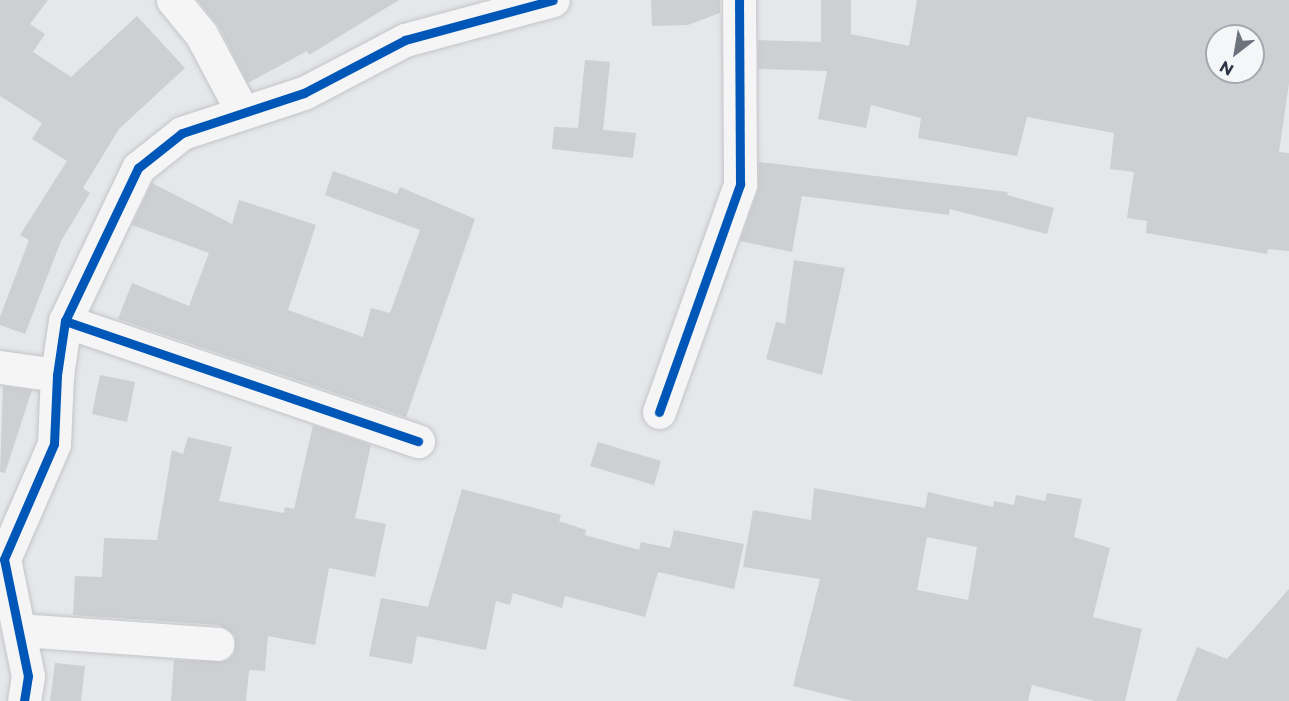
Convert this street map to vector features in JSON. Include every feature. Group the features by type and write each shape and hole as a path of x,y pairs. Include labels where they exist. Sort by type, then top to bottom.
{"street":[{"path":"173,0 201,34 243,113"},
{"path":"24,701 28,676 4,559 54,444 57,375 65,321 138,168 182,133 304,93 405,40 553,0"},
{"path":"659,412 740,184 739,0"},
{"path":"65,321 418,441"},
{"path":"0,366 57,375"},
{"path":"20,630 218,644"}],"building":[{"path":"0,0 48,0 30,24 45,34 33,52 71,77 137,16 185,68 119,129 83,188 90,193 61,241 25,334 0,325 0,317 29,240 20,235 67,161 32,139 42,123 0,96"},
{"path":"197,0 399,0 309,55 307,51 248,83 218,25"},
{"path":"651,0 720,0 720,13 688,25 652,26"},
{"path":"821,0 851,0 851,34 909,46 917,0 1289,0 1289,83 1279,152 1289,153 1289,251 1268,249 1267,254 1146,233 1147,221 1127,218 1134,172 1110,169 1114,133 1027,117 1017,156 918,138 921,118 871,105 866,128 818,119 827,71 758,69 758,40 821,42"},
{"path":"585,60 610,62 603,130 636,133 633,158 552,149 554,127 578,128"},
{"path":"759,162 1008,192 1007,195 1054,208 1047,234 950,209 949,215 802,196 792,252 740,241 758,190"},
{"path":"333,171 397,194 400,187 475,219 406,417 118,319 132,283 189,306 209,253 132,225 152,183 232,224 239,200 316,225 288,310 363,337 371,308 390,313 420,230 325,195"},
{"path":"794,260 845,268 822,375 766,359 776,322 785,324"},
{"path":"100,375 135,382 127,422 92,414"},
{"path":"3,386 32,390 5,473 0,472"},
{"path":"313,425 371,445 355,518 386,524 375,577 329,568 315,645 268,636 265,671 249,670 246,701 171,701 174,660 226,661 234,654 235,635 219,625 73,615 75,576 102,577 104,538 157,540 172,450 183,454 188,437 232,447 219,501 284,513 285,507 294,509"},
{"path":"598,442 661,461 654,485 590,466"},
{"path":"814,488 925,508 928,492 993,507 994,501 1014,505 1016,495 1045,501 1047,493 1082,499 1074,537 1110,548 1093,617 1142,629 1125,701 1095,701 1032,685 1028,701 853,701 793,686 820,579 743,567 753,510 811,520","holes":["927,537 977,547 968,600 917,590"]},
{"path":"462,489 561,515 559,521 586,530 585,535 639,550 641,542 670,548 674,530 744,544 734,589 658,572 645,617 565,596 562,608 513,593 510,605 496,601 486,650 417,636 412,664 369,656 381,598 428,607"},
{"path":"1289,589 1289,701 1176,701 1197,647 1227,659"},
{"path":"55,663 85,666 81,701 50,701"}],"cycle path":[{"path":"24,701 28,676 4,559 54,444 57,375 65,321 138,168 182,133 304,93 405,40 553,0"},
{"path":"659,412 740,184 739,0"},
{"path":"65,321 418,441"}]}
